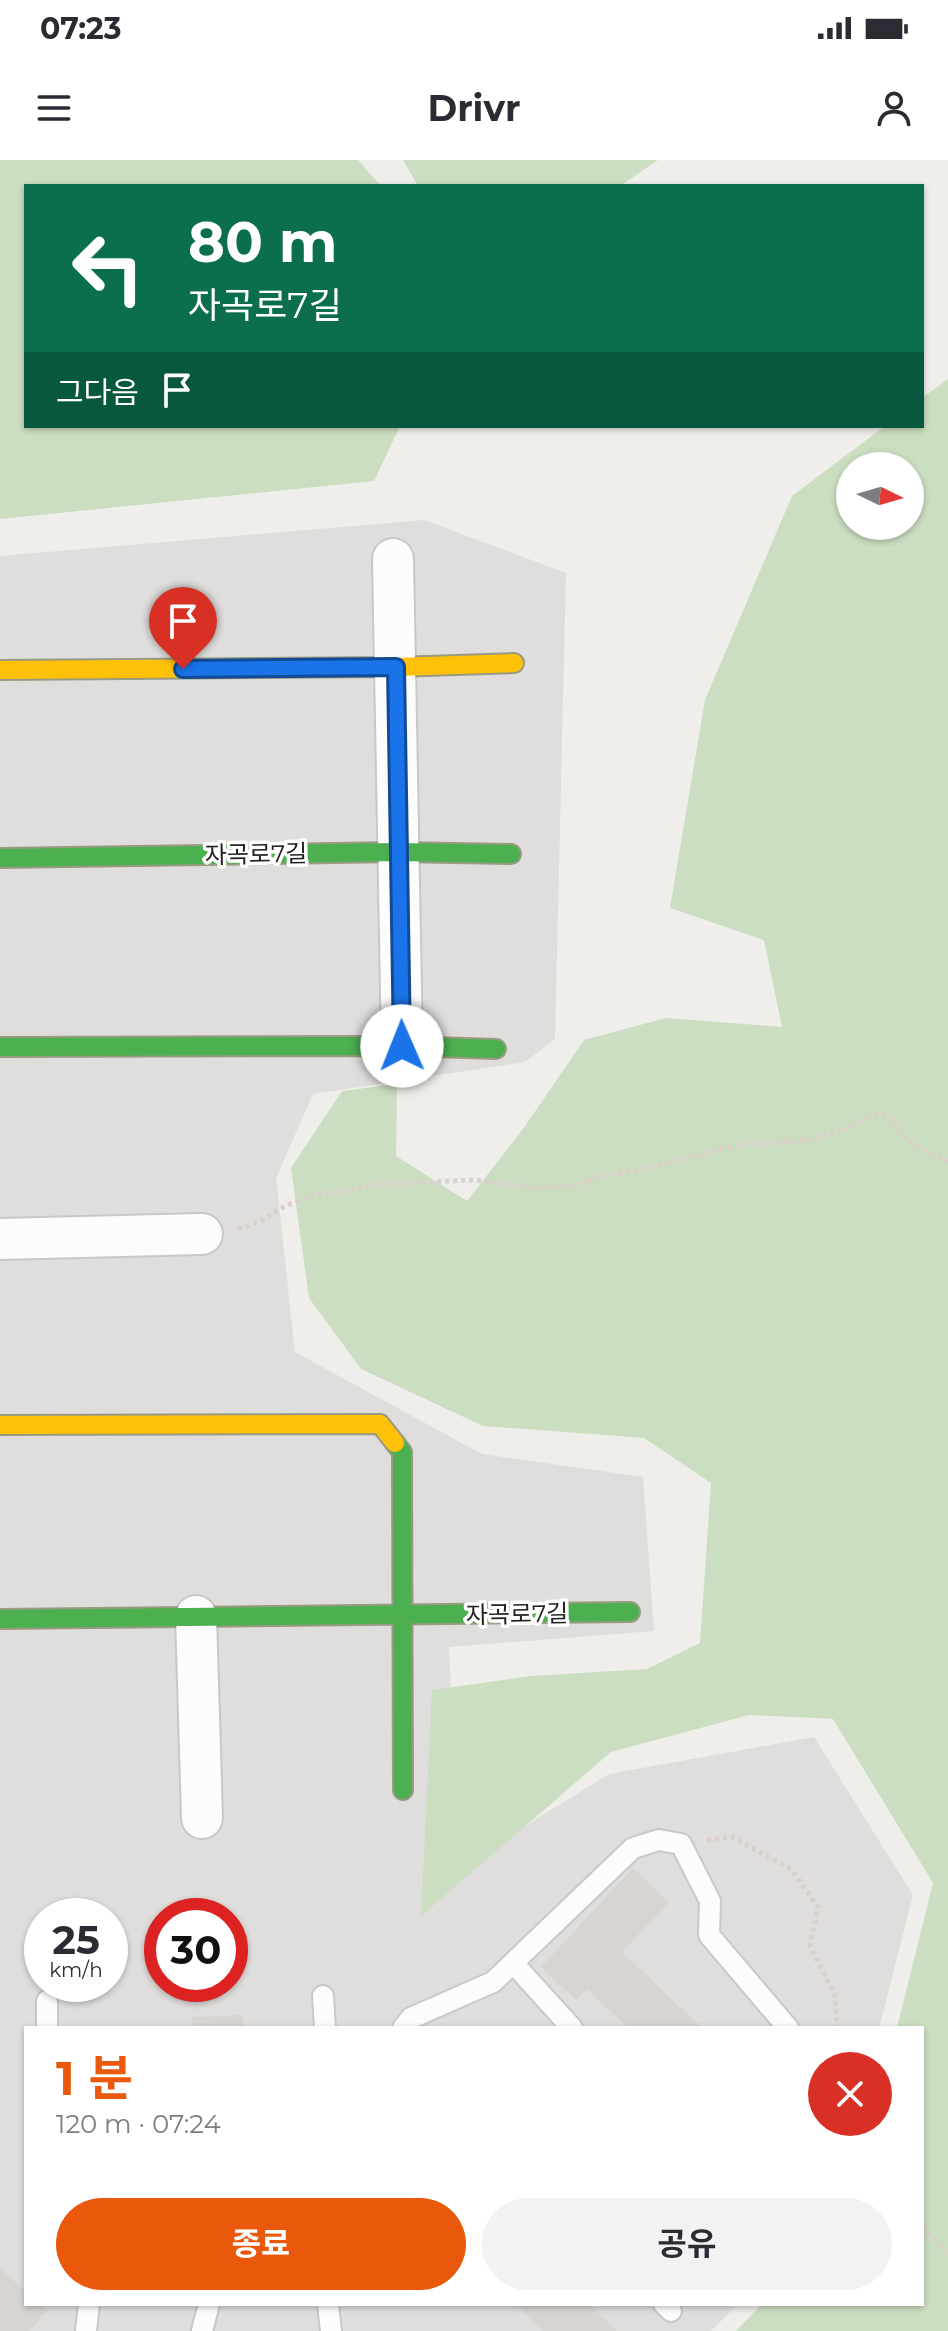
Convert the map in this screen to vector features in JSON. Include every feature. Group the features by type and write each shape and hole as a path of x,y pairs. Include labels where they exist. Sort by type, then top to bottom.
{"street":[{"path":"393,559 402,1046"},
{"path":"0,670 514,663"},
{"name":"자곡로7길","path":"0,858 398,852 511,854"},
{"path":"0,1047 402,1046 496,1049"},
{"path":"0,1239 202,1234"},
{"path":"0,1425 380,1424 402,1452 403,1790"},
{"name":"자곡로7길","path":"0,1619 630,1612"},
{"path":"196,1616 202,1818"}],"lane":[{"path":"405,2026 411,2018 493,1982 633,1848 659,1840 681,1844 710,1901 709,1935 786,2026"},
{"path":"513,1963 570,2026"},
{"path":"323,1996 325,2026"},
{"path":"47,2002 47,2026"},
{"path":"86,2331 89,2306"},
{"path":"202,2331 208,2306"},
{"path":"328,2306 331,2331"}],"path":[{"path":"202,1234 220,1234 259,1222 285,1206 314,1195 376,1184 476,1180 537,1188 575,1186 595,1178 731,1146 806,1140 839,1131 880,1113 894,1121 904,1136 948,1161"},
{"path":"681,1844 732,1837 792,1870 818,1907 810,1946 835,1996 837,2026"},
{"path":"924,2228 948,2256"}],"shaded area":[{"path":"424,520 566,573 555,1039 525,1062 313,1094 276,1178 295,1352 482,1454 643,1477 654,1631 449,1647 459,1867 609,1774 814,1737 913,1895 880,2026 24,2026 24,2306 736,2306 711,2331 0,2331 0,556"}],"green space":[{"path":"0,160 358,160 379,184 24,184 24,428 399,428 374,481 0,519"},
{"path":"403,160 658,160 623,184 417,184"},
{"path":"948,379 948,2331 736,2331 760,2306 924,2306 924,2026 897,2026 933,1883 833,1719 749,1715 611,1752 421,1916 432,1690 531,1676 647,1669 700,1643 711,1483 644,1438 483,1426 361,1369 309,1298 291,1168 342,1091 397,1084 396,1156 467,1201 523,1129 584,1040 666,1018 782,1027 764,940 670,908 705,700 792,496 836,463 836,540 924,540 924,452 850,452 882,428 924,428 924,397"}],"building":[{"path":"633,1868 669,1902 622,1952 700,2026 626,2026 587,1989 576,2000 541,1967"},
{"path":"243,2015 244,2026 193,2026 192,2017"},
{"path":"0,2268 24,2290 24,2306 41,2306 47,2311 29,2331 0,2331"},
{"path":"517,2306 591,2306 617,2331 543,2331"}],"traffic: fast":[{"path":"0,858 398,852 511,854"},
{"path":"0,1047 402,1046 496,1049"},
{"path":"395,1443 402,1452 403,1790"},
{"path":"0,1619 630,1612"}],"traffic: slow":[{"path":"0,670 514,663"},
{"path":"0,1425 380,1424 395,1443"}],"route":[{"path":"183,669 396,667 402,1046"}]}
